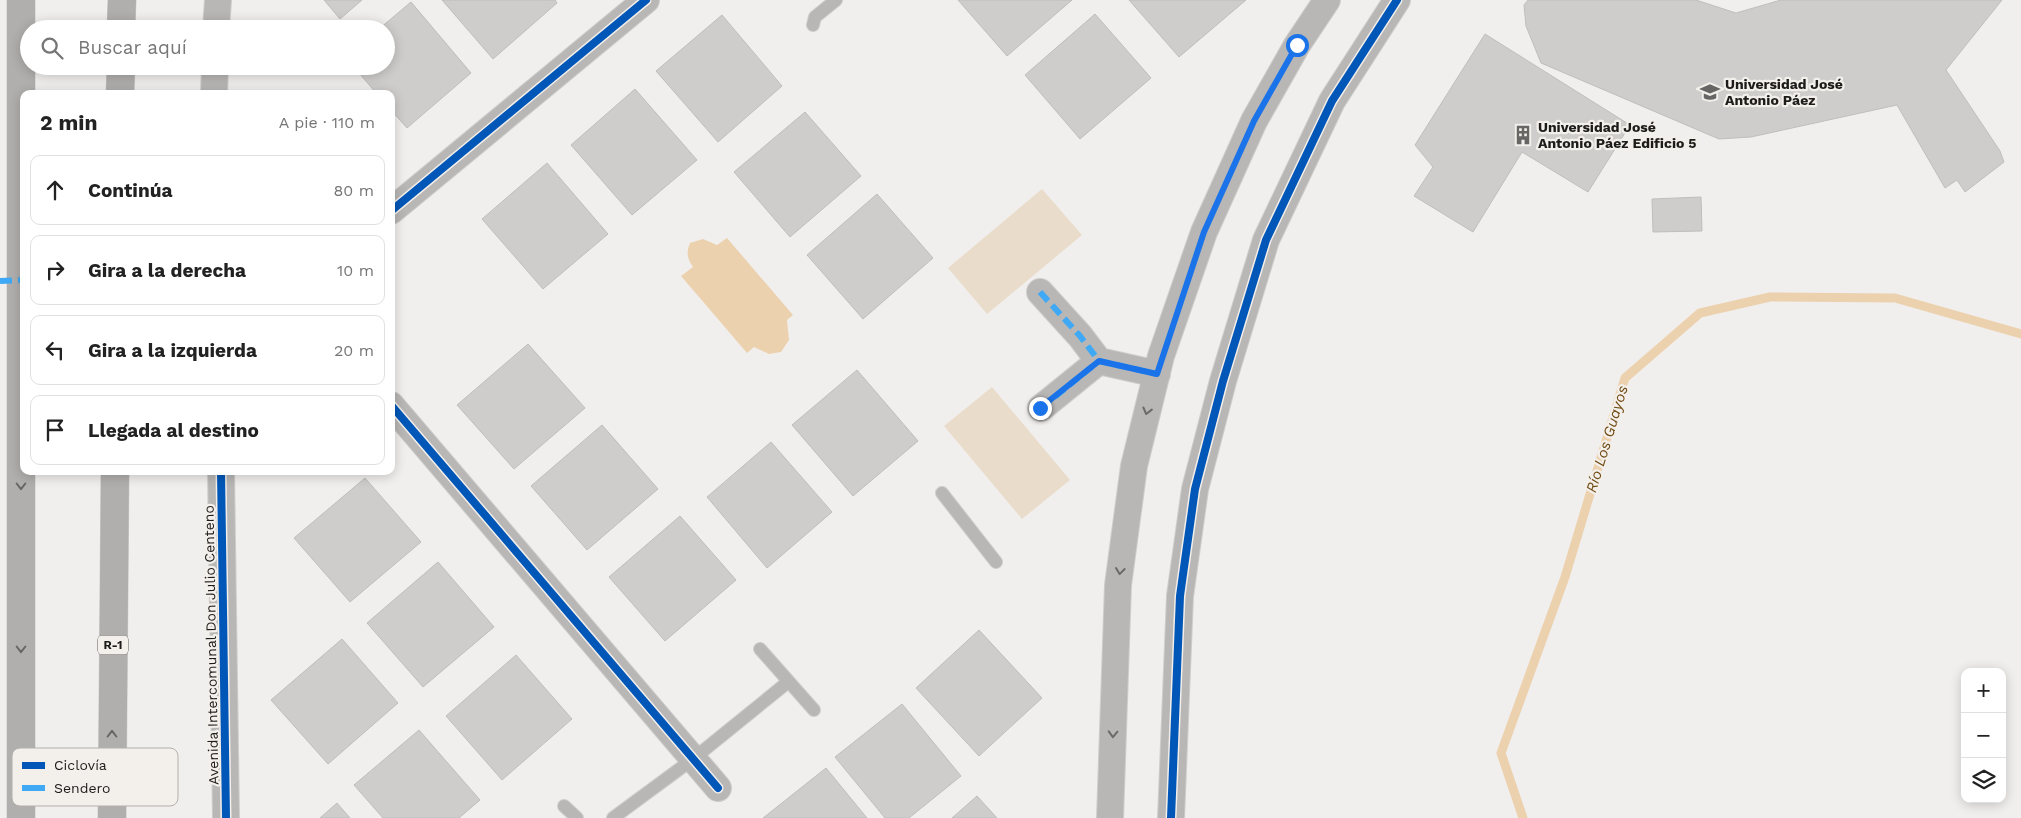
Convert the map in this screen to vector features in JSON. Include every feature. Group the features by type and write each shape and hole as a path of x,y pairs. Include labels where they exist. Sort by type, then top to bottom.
{"main road":[{"path":"21,0 21,20"},
{"path":"122,0 122,20"},
{"path":"21,75 21,90"},
{"path":"120,90 121,75"},
{"path":"21,475 21,748"},
{"name":"R-1","path":"112,748 114,475"},
{"path":"113,551 132,475"}],"street":[{"path":"217,20 218,0"},
{"path":"395,208 646,0"},
{"path":"1110,818 1118,585 1134,466 1157,374 1204,232 1250,129 1297,45 1327,0"},
{"path":"1171,818 1180,596 1195,488 1223,380 1266,240 1332,101 1397,0"},
{"path":"214,90 215,75"},
{"path":"1040,292 1080,336 1099,361 1157,374"},
{"path":"1040,408 1099,361"},
{"path":"395,410 718,788"},
{"name":"Avenida Intercomunal Don Julio Centeno","path":"221,475 226,818"}],"lane":[{"path":"812,25 815,17 836,0"},
{"path":"942,493 996,562"},
{"path":"760,649 814,710"},
{"path":"613,818 693,759 788,682"},
{"path":"564,806 577,818"}],"shaded area":[{"path":"1042,189 1082,235 987,314 948,268"},
{"path":"727,238 793,315 787,320 789,340 781,352 769,354 754,347 747,353 681,276 693,267 688,255 690,243 703,239 717,245"},
{"path":"992,387 1070,480 1022,519 944,426"}],"building":[{"path":"324,0 362,0 340,19"},
{"path":"442,0 555,0 557,3 493,59"},
{"path":"958,0 1072,0 1007,56"},
{"path":"1129,0 1246,0 1179,57"},
{"path":"1528,0 1696,0 1736,13 1781,0 2002,0 1946,70 2000,151 2004,162 1965,192 1957,180 1945,188 1897,105 1751,137 1719,139 1541,63 1526,26 1524,5"},
{"path":"411,2 471,73 407,128 395,114 395,90 374,90 361,75 395,75 395,20 390,20"},
{"path":"1095,14 1151,78 1080,139 1025,75"},
{"path":"722,15 782,86 718,142 656,71"},
{"name":"Universidad José Antonio Páez Edificio 5","path":"1485,34 1630,125 1588,192 1522,152 1473,232 1414,196 1433,167 1415,145"},
{"path":"635,89 697,160 632,215 571,145"},
{"path":"805,112 861,176 790,237 734,172"},
{"path":"547,163 608,234 543,289 482,219"},
{"path":"877,194 933,258 863,319 807,255"},
{"path":"1701,197 1702,231 1653,232 1652,199"},
{"path":"528,344 585,408 514,469 457,405"},
{"path":"857,370 918,441 853,496 792,425"},
{"path":"602,425 658,489 587,550 531,486"},
{"path":"771,442 832,512 767,568 707,497"},
{"path":"365,478 421,542 350,602 294,538"},
{"path":"680,516 736,580 665,641 609,577"},
{"path":"438,562 494,627 423,687 367,623"},
{"path":"979,630 1042,698 979,756 916,688"},
{"path":"342,639 398,703 328,764 271,700"},
{"path":"516,655 572,719 502,780 446,716"},
{"path":"902,704 961,776 909,818 885,818 835,757"},
{"path":"419,730 480,800 459,818 383,818 354,785"},
{"path":"826,768 867,818 763,818"},
{"path":"977,796 997,818 952,818"},
{"path":"337,803 350,818 320,818"}],"waterway":[{"name":"Río Los Guayos","path":"1523,818 1501,753 1565,577 1625,378 1700,313 1770,297 1895,298 2021,334"}],"marked path":[{"path":"0,281 20,280"},
{"path":"1040,292 1080,336 1099,361 1157,374"},
{"path":"1041,408 1099,361"}],"cycle path":[{"path":"395,208 646,0"},
{"path":"1171,818 1180,596 1195,489 1223,381 1266,240 1332,101 1397,0"},
{"path":"395,410 718,788"},
{"path":"221,475 226,818"}],"place":[{"name":"Universidad José Antonio Páez","path":"1710,92"},
{"name":"Universidad José Antonio Páez Edificio 5","path":"1523,135"}],"route":[{"path":"1040,408 1099,361 1157,374 1204,232 1254,121 1297,45"}]}
